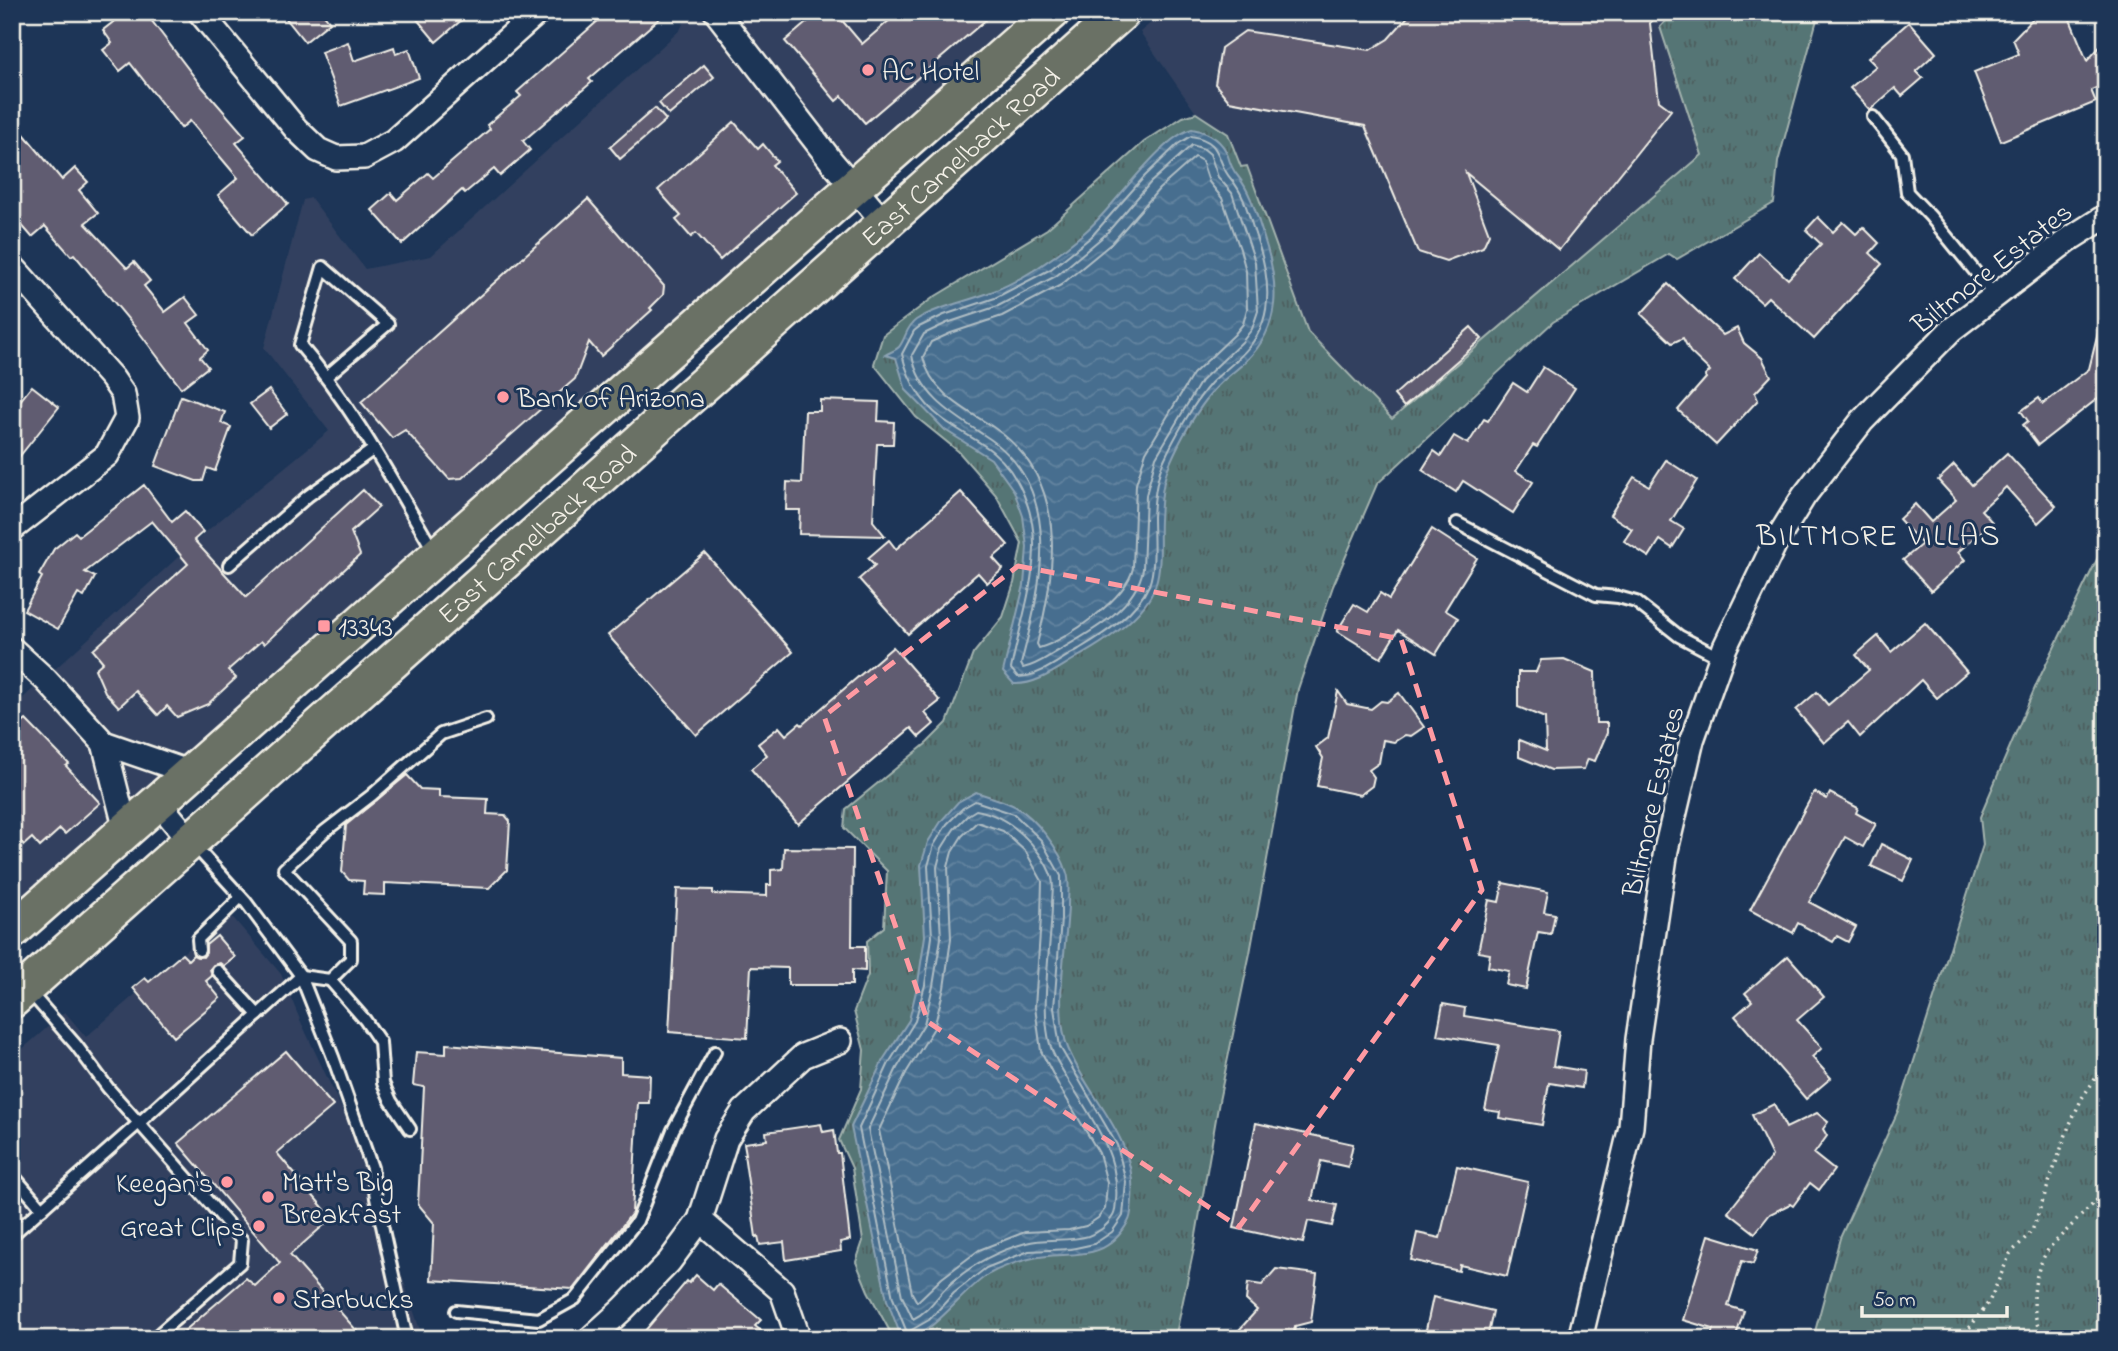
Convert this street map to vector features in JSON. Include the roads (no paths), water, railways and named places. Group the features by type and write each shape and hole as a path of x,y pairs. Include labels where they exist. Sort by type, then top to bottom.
{"main road":[{"name":"East Camelback Road","path":"12,931 1052,12"},
{"name":"East Camelback Road","path":"19,994 1122,12"},
{"path":"430,561 457,604"}],"street":[{"path":"200,12 296,129 318,150 336,158 365,158 394,141 538,12"},
{"path":"716,12 884,223"},
{"name":"Biltmore Estates","path":"1580,1339 1631,1127 1645,984 1666,850 1692,740 1721,659 1775,543 1804,496 1862,421 1951,330 2068,240 2106,216"},
{"path":"12,266 112,378 123,394 127,418 107,455 12,529"},
{"path":"12,649 46,680 104,743 191,773"},
{"path":"104,743 126,830"},
{"path":"158,802 191,842"},
{"path":"590,1339 669,1262 700,1220 726,1139 744,1111 803,1056 840,1041"},
{"path":"700,1220 782,1291 796,1331 794,1339"}],"lane":[{"path":"1873,117 1902,154 1907,192 1995,296"},
{"path":"327,376 388,324 323,267 300,345 327,376 374,449 430,561"},
{"path":"229,565 308,496 374,449"},
{"path":"1457,523 1596,595 1636,602 1679,636 1721,659"},
{"path":"330,979 351,959 351,941 284,869 442,734 486,719"},
{"path":"191,842 241,897 301,976 372,1168 407,1339"},
{"path":"199,950 198,939 241,897"},
{"path":"218,971 258,1015"},
{"path":"12,1235 301,976 330,979 365,1020 380,1042 383,1083 391,1101 410,1129"},
{"path":"19,994 139,1123 242,1240 240,1263 153,1339"},
{"path":"456,1311 539,1319 575,1299 638,1221 673,1130 715,1052"},
{"path":"12,1174 41,1209"}],"water":[{"path":"1192,129 1209,134 1222,145 1250,197 1273,271 1274,303 1271,319 1258,348 1218,386 1202,406 1170,463 1161,498 1158,575 1144,606 1123,627 1087,652 1039,679 1014,684 1003,672 1024,585 1027,547 1023,516 1014,491 991,459 945,430 906,390 896,358 885,355 899,347 916,320 934,311 1004,287 1052,258 1097,221 1165,146"},
{"path":"976,792 1007,802 1024,812 1047,836 1064,864 1069,884 1061,997 1064,1033 1077,1067 1111,1121 1128,1158 1132,1178 1131,1212 1118,1236 1107,1245 1083,1254 1029,1259 989,1274 935,1323 913,1337 902,1339 887,1300 851,1127 883,1060 909,1020 925,936 921,865 928,842 958,802"}],"place":[{"name":"AC Hotel","path":"868,70"},
{"name":"Bank of Arizona","path":"503,397"},
{"name":"13343","path":"324,626"},
{"name":"Keegan's","path":"227,1182"},
{"name":"Matt's Big Breakfast","path":"268,1197"},
{"name":"Great Clips","path":"259,1226"},
{"name":"Starbucks","path":"279,1298"}],"district":[{"name":"BILTMORE VILLAS","path":"1879,535"}]}
